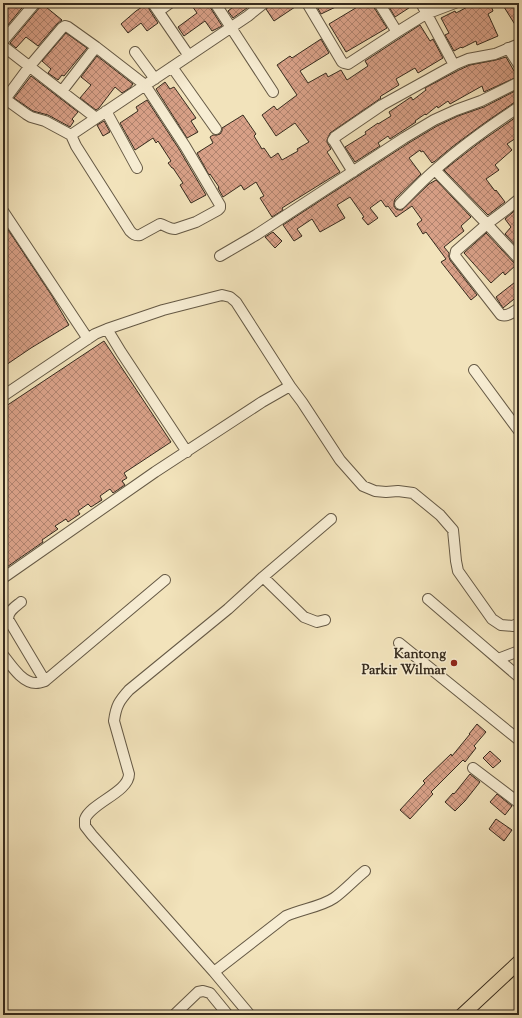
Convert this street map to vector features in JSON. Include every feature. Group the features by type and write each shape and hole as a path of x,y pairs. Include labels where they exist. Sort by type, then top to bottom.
{"main road":[{"path":"462,1015 519,962"}],"street":[{"path":"3,41 35,3"},
{"path":"170,3 156,8 189,56"},
{"path":"215,3 230,28 274,92"},
{"path":"71,135 248,16 264,3"},
{"path":"307,3 342,62 346,64 426,14 455,3"},
{"path":"379,3 397,32"},
{"path":"421,3 454,65"},
{"path":"65,26 68,27 145,86 185,146 220,205 220,208 196,222 175,229 160,224 140,235 137,236 134,234 130,231 84,159 71,135 45,121 31,117 6,98 29,67 62,28 65,26"},
{"path":"353,172 333,140 335,137 382,105 454,65 468,59 495,54 519,44"},
{"path":"3,46 96,118"},
{"path":"62,91 96,48"},
{"path":"508,48 519,65"},
{"path":"135,52 155,79"},
{"path":"172,67 216,129"},
{"path":"220,256 256,235 434,120 481,101 519,82"},
{"path":"400,204 435,170 461,148 519,107"},
{"path":"106,112 137,168"},
{"path":"435,170 519,260"},
{"path":"519,199 486,224 456,251 455,256 501,315 509,315 519,308"},
{"path":"3,211 88,339"},
{"path":"3,396 95,334 163,310 222,295 230,296 236,302 340,460 363,486 375,492 398,491 414,493 428,504 453,530 458,571 492,619 501,625 513,626 519,623"},
{"path":"107,329 187,452"},
{"path":"474,370 519,431"},
{"path":"3,578 155,472 262,402 290,386"},
{"path":"250,1015 214,972 92,835 85,826 85,818 91,811 123,786 129,778 114,721 115,712 120,700 129,690 228,609 263,577 332,519"},
{"path":"263,577 304,617 317,622 325,620"},
{"path":"3,655 20,675 29,682 37,684 45,681 165,580"},
{"path":"428,599 519,677"},
{"path":"22,602 11,611 8,615 8,619 45,681"},
{"path":"399,644 519,740"},
{"path":"498,659 519,651"},
{"path":"473,768 519,803"},
{"path":"214,972 286,916 333,898 364,870"},
{"path":"175,1014 198,992 203,991 210,993 228,1015"}],"building":[{"path":"3,3 26,3 3,31"},
{"path":"41,3 62,20 38,46 26,37 16,48 10,43 40,7"},
{"path":"148,3 149,9 158,23 147,31 141,23 128,33 121,24"},
{"path":"190,3 209,3 222,26 212,31 205,21 184,36 178,27 197,13"},
{"path":"238,3 254,3 233,18 228,11"},
{"path":"270,3 301,3 274,21 266,9 270,6"},
{"path":"315,3 344,3 321,14"},
{"path":"364,3 373,3 373,6 387,28 346,52 329,24"},
{"path":"390,3 415,4 395,17 388,5"},
{"path":"478,3 490,3 493,11 488,14 498,36 477,45 476,41 454,51 445,35 449,33 441,18 455,11 456,13"},
{"path":"511,3 519,3 519,31 504,7"},
{"path":"420,25 430,41 433,39 443,58 418,73 415,68 396,79 399,85 381,96 381,98 330,133 327,142 331,149 327,152 340,172 282,208 283,210 272,217 260,198 264,196 256,182 244,190 241,185 223,197 218,188 219,187 210,174 209,175 197,153 213,143 210,137 220,134 222,128 243,115 256,134 254,136 262,149 264,148 271,158 278,153 282,160 298,151 297,149 309,142 295,123 276,136 262,115 274,106 277,110 297,95 277,65 290,56 292,58 321,39 329,53 300,71 308,83 326,73 328,77 341,70 347,80 368,66 365,61"},
{"path":"66,33 87,48 64,76 62,75 58,80 48,73 51,69 42,61"},
{"path":"97,56 133,84 122,93 115,87 96,110 80,98 91,85 81,77"},
{"path":"506,57 514,71 518,71 519,76 484,92 482,86 450,104 448,101 438,108 437,106 390,139 388,136 378,143 380,146 355,162 345,147 366,134 365,132 378,123 391,116 389,112 411,97 413,100 426,90 425,88 470,65"},
{"path":"31,76 78,112 72,119 74,121 70,127 48,115 33,111 14,98"},
{"path":"165,82 170,89 174,87 196,118 191,121 198,132 187,138 156,89"},
{"path":"519,89 519,101 515,102 483,124 434,162 432,163 423,151 421,152 420,150 409,158 421,174 395,199 394,203 396,209 402,210 429,184 436,180 471,217 461,226 464,231 444,247 449,253 450,260 477,295 471,300 441,262 446,259 426,232 423,234 417,224 422,220 412,206 396,217 388,206 386,207 381,200 370,208 378,218 368,225 362,218 364,217 350,197 337,205 345,218 320,232 312,219 297,229 302,236 294,241 283,225 437,126 458,116 484,107"},
{"path":"147,100 179,149 206,195 191,203 180,185 183,183 168,163 171,161 158,141 156,143 153,138 135,150 120,123 138,111 136,107"},
{"path":"519,115 519,136 507,144 512,150 495,165 499,170 486,179 505,202 488,215 444,170 480,142"},
{"path":"104,121 110,132 103,136 97,125"},
{"path":"519,207 519,217 514,221 519,225 519,249 505,234 511,227 505,219"},
{"path":"5,225 52,296 69,325 3,367 3,226"},
{"path":"273,232 282,241 275,248 265,237"},
{"path":"486,233 516,265 505,275 503,272 491,283 464,253"},
{"path":"519,279 519,295 503,308 496,297"},
{"path":"104,341 171,442 124,473 127,478 122,481 125,485 113,493 110,489 100,496 102,500 91,507 88,504 78,511 80,514 68,522 66,519 55,526 58,529 42,540 43,542 4,569 3,408"},
{"path":"477,724 486,732 474,746 476,748 465,762 463,760 431,792 433,794 410,819 400,810 425,783 423,781 451,754 452,756"},
{"path":"490,751 501,761 493,768 483,758"},
{"path":"470,774 480,782 455,811 445,802 453,793 454,794"},
{"path":"497,794 512,806 505,815 490,802"},
{"path":"496,819 512,830 504,841 489,829"}],"place":[{"name":"Kantong Parkir Wilmar","path":"454,663"}]}
